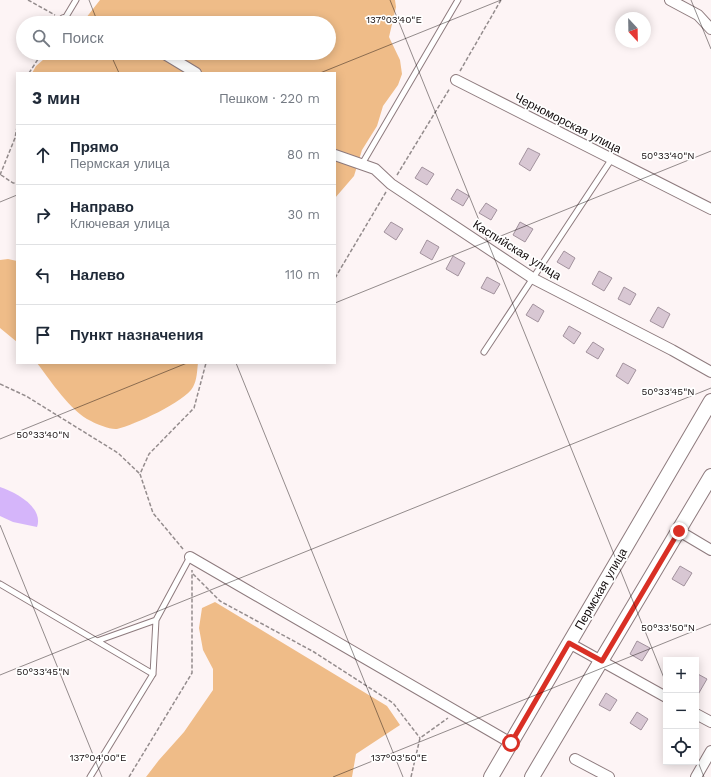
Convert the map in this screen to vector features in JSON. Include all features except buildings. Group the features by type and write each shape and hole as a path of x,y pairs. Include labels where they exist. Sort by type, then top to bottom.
{"street":[{"path":"670,0 698,15 711,29"},
{"path":"175,60 194,72"},
{"name":"Черноморская улица","path":"456,80 611,160 711,209"},
{"name":"Каспийская улица","path":"336,155 375,168 391,184 534,279 672,350 711,372"},
{"name":"Пермская улица","path":"491,777 711,401"},
{"path":"532,777 711,476"},
{"path":"679,531 711,550"},
{"path":"190,557 511,743"},
{"path":"569,643 663,695"},
{"path":"699,716 711,722"},
{"path":"696,777 711,751"},
{"path":"575,759 609,777"}],"lane":[{"path":"70,16 76,0"},
{"path":"362,164 458,0"},
{"path":"484,352 534,279 611,160"},
{"path":"90,777 154,674 156,620 190,557"},
{"path":"0,584 154,674"},
{"path":"97,641 156,620"}],"path":[{"path":"28,0 58,16"},
{"path":"336,276 391,184 456,80 501,0"},
{"path":"30,72 37,60"},
{"path":"16,132 0,175 13,183 16,183"},
{"path":"140,474 149,454 194,408 206,364"},
{"path":"0,384 26,396 118,453 140,474 153,513 190,557 193,574 192,673 129,777"},
{"path":"193,574 220,601 314,652 393,703 420,738"},
{"path":"410,777 420,738 457,712"}],"shaded area":[{"path":"100,0 395,0 396,7 389,37 400,60 402,74 398,85 383,106 377,126 362,150 354,176 336,197 336,72 33,72 36,66 43,60 336,60 336,16 87,16"},
{"path":"8,259 16,261 16,341 0,328 0,260"},
{"path":"38,364 198,364 193,387 188,393 170,406 146,418 117,429 93,422 83,416 61,395"},
{"path":"0,487 27,501 36,513 38,520 37,527 13,522 0,516"},
{"path":"215,602 387,706 400,725 356,754 352,777 146,777 184,732 213,690 213,669 203,650 199,628 202,608"}],"route":[{"path":"511,743 569,643 602,661 679,531"}]}
